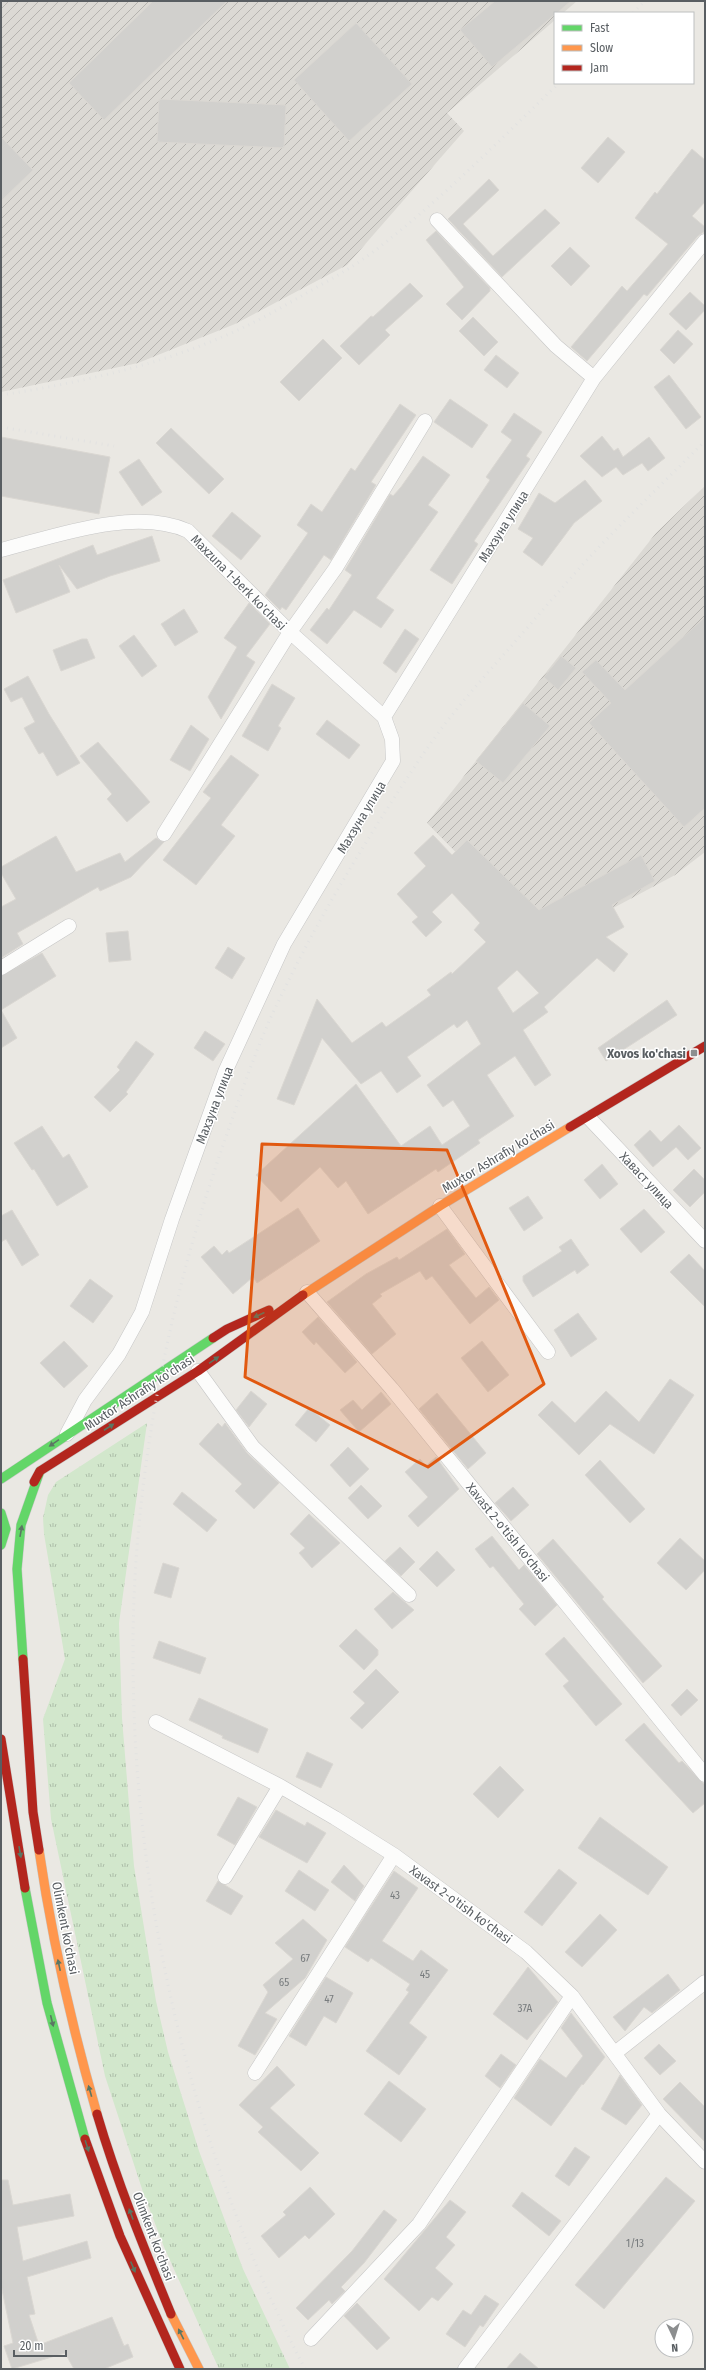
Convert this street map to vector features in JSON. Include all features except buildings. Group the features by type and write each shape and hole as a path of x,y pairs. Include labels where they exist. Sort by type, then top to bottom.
{"main road":[{"name":"Muxtor Ashrafiy ko'chasi","path":"1,1545 6,1531 40,1471 198,1370 307,1292 440,1206 539,1145 589,1118 705,1046"},
{"name":"Muxtor Ashrafiy ko'chasi","path":"1,1479 226,1330 307,1292"},
{"name":"Olimkent ko'chasi","path":"40,1471 21,1525 17,1569 33,1812 50,1924 66,1998 106,2145 140,2238 171,2314 199,2369"},
{"path":"1,1513 5,1522 6,1531 17,1569"},
{"path":"1,1739 7,1814 47,2002 87,2147 125,2248 155,2321 180,2369"}],"street":[{"path":"437,220 556,346 594,378"},
{"name":"Махзуна улица","path":"67,1434 85,1400 119,1354 142,1312 172,1219 225,1072 284,944 393,761 392,739 384,717 594,378 705,241"},
{"name":"Maxzuna 1-berk ko'chasi","path":"164,834 290,632 335,569 425,421"},
{"name":"Maxzuna 1-berk ko'chasi","path":"1,550 109,524 133,522 174,525 188,531 290,632 384,717"},
{"path":"1,968 69,926"},
{"name":"Хаваст улица","path":"589,1118 705,1242"},
{"path":"440,1206 548,1352"},
{"name":"Xavast 2-o'tish ko'chasi","path":"307,1292 392,1389 705,1775"},
{"path":"198,1370 253,1446 409,1595"},
{"name":"Xavast 2-o'tish ko'chasi","path":"156,1722 280,1786 394,1855 526,1952 572,1996 659,2114 705,2162"},
{"path":"225,1877 280,1786"},
{"path":"7,1814 33,1812"},
{"path":"255,2073 394,1855"},
{"path":"615,2053 705,1982"},
{"path":"311,2339 418,2224 572,1996"},
{"path":"465,2369 659,2114"}],"highlighted area":[{"path":"262,1144 447,1150 544,1384 428,1467 245,1377"}],"shaded area":[{"path":"1,1 577,1 564,12 554,12 554,21 447,113 464,131 347,265 235,324 138,363 1,392"},
{"path":"705,486 705,852 675,875 546,944 427,823 656,533"}],"green space":[{"path":"147,1423 119,1623 122,1718 134,1866 156,2001 168,2052 199,2151 243,2269 290,2369 219,2369 164,2247 143,2192 105,2076 51,1819 43,1719 65,1659 44,1534 43,1518 48,1495 56,1482"}],"railway":[{"path":"634,12 645,1"},
{"path":"1,395 88,379 146,364 229,334 280,308 338,275 374,252 428,207 473,166 558,84"},
{"path":"1,427 114,446"},
{"path":"305,2369 265,2285 230,2199 200,2110 176,2020 157,1928 143,1835 135,1742 133,1649 135,1587 139,1525 146,1462 168,1338 200,1216 250,1069 271,1017 288,982 343,880 426,750 457,708 599,547 705,441"}],"traffic: fast":[{"path":"1,1479 213,1338"},
{"path":"23,1659 17,1569 21,1525 40,1471"},
{"path":"1,1513 6,1529 1,1545"},
{"path":"25,1888 47,2003 85,2139"}],"traffic: slow":[{"path":"303,1295 440,1206 570,1127"},
{"path":"39,1850 56,1950 79,2049 97,2114"},
{"path":"171,2314 199,2369"}],"traffic: jam":[{"path":"570,1127 705,1046"},
{"path":"34,1482 40,1471 198,1371 303,1295"},
{"path":"213,1338 227,1329 269,1310"},
{"path":"23,1659 33,1812 39,1850"},
{"path":"1,1739 25,1888"},
{"path":"97,2114 122,2190 171,2314"},
{"path":"85,2139 120,2236 180,2369"}],"place":[{"name":"Xovos ko'chasi","path":"694,1053"}]}
